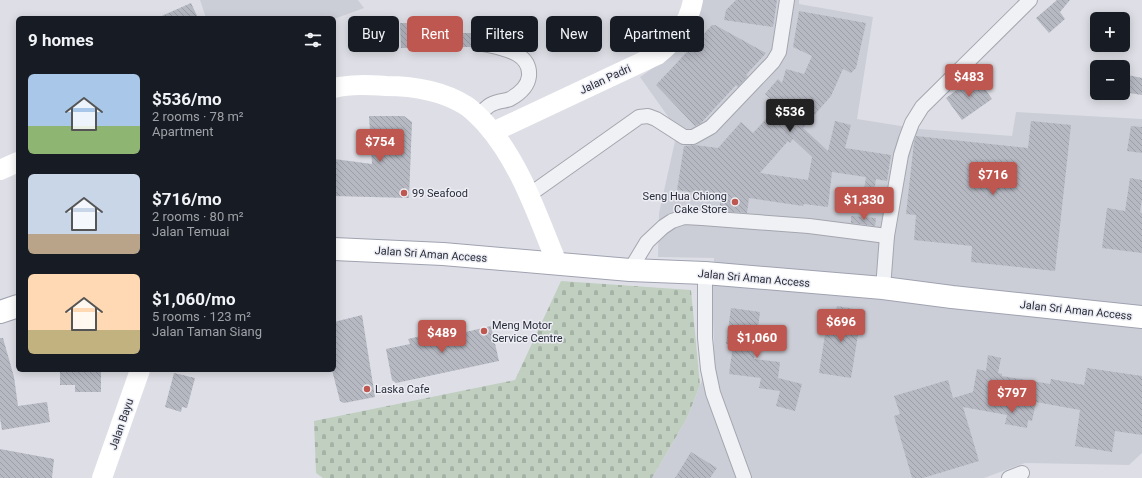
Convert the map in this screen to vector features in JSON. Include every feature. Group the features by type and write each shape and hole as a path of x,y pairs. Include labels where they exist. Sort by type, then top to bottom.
{"main road":[{"name":"Jalan Sri Aman Access","path":"336,249 443,254 630,270 706,273 882,288 1142,317"},
{"path":"0,312 16,307"}],"street":[{"name":"Jalan Padri","path":"493,132 657,55 668,47 682,28 687,19 693,0"},
{"path":"529,195 639,117 648,116 656,119 684,137 693,137 711,127 774,62 779,52 787,0"},
{"path":"882,288 887,236 901,155 912,123 922,108 1030,0"},
{"path":"478,116 492,104 509,99 524,88 529,79 529,69 522,57 514,52"},
{"path":"336,88 368,85 404,86 453,98 466,106 478,116 502,144 529,195 557,263"},
{"path":"0,170 16,163"},
{"path":"630,270 647,242 672,221 684,218 809,226 887,236"},
{"path":"706,273 706,338 708,369 713,393 744,478"},
{"name":"Jalan Bayu","path":"102,478 139,372"},
{"path":"1009,478 1022,473"}],"shaded area":[{"path":"200,0 358,0 364,8 336,18 336,16 205,16"},
{"path":"697,0 799,0 799,4 873,17 857,119 920,129 1012,136 1016,112 1142,119 1142,453 1129,465 1025,463 984,478 652,478 687,418 714,350 712,288 714,258 658,257 659,213 675,141 669,118 640,77 676,52 704,52 704,16 694,15"}],"green space":[{"path":"561,281 691,290 700,385 687,418 652,478 323,478 316,473 314,421 515,380"}],"building":[{"path":"736,0 777,0 773,27 724,20 726,10"},
{"path":"1057,0 1070,0 1060,12 1065,19 1049,33 1036,18"},
{"path":"191,3 197,16 162,16"},
{"path":"799,11 866,23 856,68 851,73 843,69 831,96 803,128 828,151 835,121 851,125 845,148 891,155 887,181 876,179 873,198 863,196 866,177 832,172 828,207 804,204 803,206 749,198 747,213 719,211 721,197 677,190 684,146 695,145 718,148 741,122 753,133 778,106 765,94 778,79 782,83 786,69 804,74 812,56 793,47","holes":["793,139 812,157 808,180 760,173 788,141 790,143"]},
{"path":"400,23 407,23 407,48 401,48"},
{"path":"712,25 715,25 766,53 746,75 748,76 738,87 736,85 701,123 695,126 656,85 687,52 704,52 704,34"},
{"path":"463,33 471,33 471,47 463,47"},
{"path":"1130,75 1142,78 1142,95 1130,93"},
{"path":"976,76 992,99 962,120 946,98"},
{"path":"369,116 404,116 412,122 409,198 336,196 336,159 372,164"},
{"path":"1031,121 1071,125 1055,271 971,262 972,246 914,240 916,215 906,214 914,142 916,136 1028,148"},
{"path":"1131,126 1142,127 1142,153 1127,151"},
{"path":"1130,178 1142,180 1142,200 1140,212 1142,213 1142,253 1102,248 1107,208 1125,211"},
{"path":"851,216 876,218 875,226 851,223"},
{"path":"837,306 866,311 863,323 860,322 851,378 819,373 827,322 834,323"},
{"path":"731,308 760,312 754,359 780,362 778,378 802,384 795,411 776,406 780,391 759,388 761,378 729,374 733,345 726,344"},
{"path":"362,315 375,397 344,403 340,401 333,372 336,372 336,322"},
{"path":"491,326 499,361 396,383 392,380 386,349 410,344 408,339 443,331 445,337"},
{"path":"0,338 3,338 14,377 18,406 47,402 50,422 2,430 0,418"},
{"path":"988,355 1001,358 998,373 1002,374 1002,376 1050,384 1051,379 1084,385 1087,368 1142,376 1142,435 1115,431 1112,452 1075,446 1080,410 1036,402 1032,421 1028,420 1027,428 1005,424 1007,415 963,407 979,461 923,478 912,478 894,416 900,414 894,396 948,380 953,398 973,392 977,369 986,371"},
{"path":"60,372 101,372 101,392 75,392 75,385 60,385"},
{"path":"174,373 195,378 187,408 182,407 181,412 165,407"},
{"path":"0,449 54,459 52,478 0,478"},
{"path":"691,452 717,468 710,478 675,478"}],"place":[{"name":"99 Seafood","path":"404,193"},
{"name":"Seng Hua Chiong Cake Store","path":"735,202"},
{"name":"Meng Motor Service Centre","path":"484,331"},
{"name":"Laska Cafe","path":"367,389"}]}
